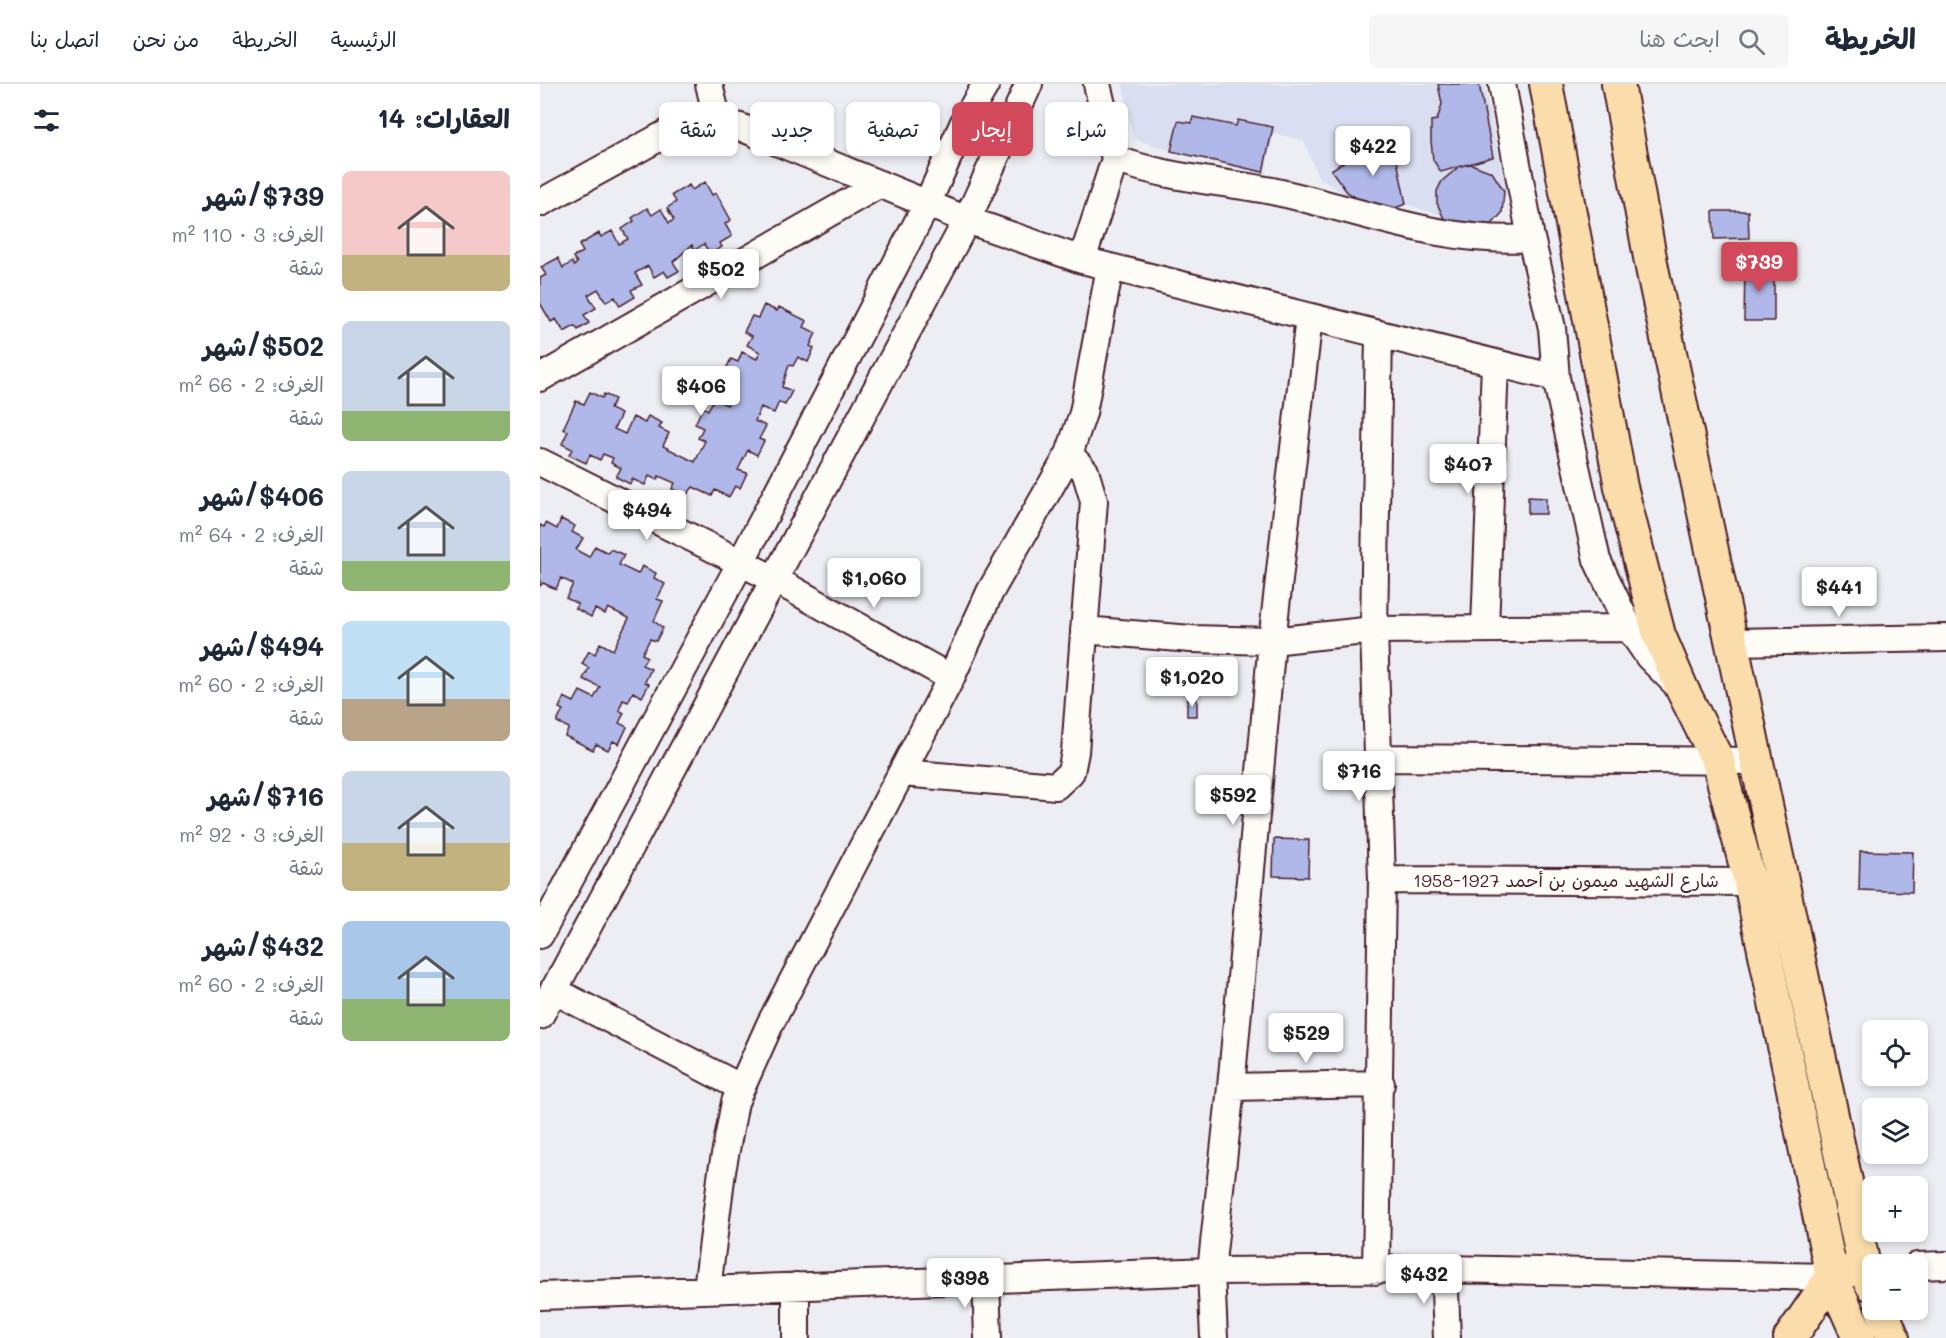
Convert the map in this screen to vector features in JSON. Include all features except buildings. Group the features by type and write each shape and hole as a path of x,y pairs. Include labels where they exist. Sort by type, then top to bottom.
{"main road":[{"path":"1546,84 1621,487 1650,607 1682,689 1718,761 1750,882 1832,1277 1859,1338"},
{"path":"1618,84 1652,268 1865,1254"},
{"path":"1790,1338 1832,1277 1862,1273"},
{"path":"1886,1320 1893,1338"}],"street":[{"path":"709,84 713,102"},
{"path":"540,934 740,564 927,204 964,122 986,84"},
{"path":"540,1017 967,220 1029,84"},
{"path":"1082,260 1115,159 1097,84"},
{"path":"1502,84 1531,238 1552,328 1556,378 1597,560 1629,628 1650,657 1682,689"},
{"path":"738,129 779,142 967,220 1082,260 1556,378"},
{"path":"540,203 659,138"},
{"path":"1115,159 1148,171 1271,191 1456,237 1498,241 1531,238"},
{"path":"540,378 880,184"},
{"path":"707,1289 722,1171 740,1087 750,1072 770,1024 951,678 990,592 1069,454 1083,413 1110,267"},
{"path":"1214,1338 1211,1271 1231,1088 1272,641 1309,316"},
{"path":"1376,1270 1381,1084 1382,880 1374,630 1379,334"},
{"path":"1485,628 1495,363"},
{"path":"902,773 1056,786 1071,772 1094,501 1085,471 1069,454"},
{"path":"540,462 774,579 951,678"},
{"path":"1084,630 1191,639 1272,641 1374,630 1629,628"},
{"path":"1733,642 1946,638"},
{"path":"1379,758 1759,760"},
{"name":"شارع الشهيد ميمون بن أحمد 1927-1958","path":"1382,880 1750,882"},
{"path":"553,990 740,1087"},
{"path":"1231,1088 1381,1084"},
{"path":"1928,1266 1946,1265"},
{"path":"1444,1269 1447,1338"},
{"path":"540,1296 1211,1271 1444,1269 1832,1277"},
{"path":"986,1279 988,1338"},
{"path":"796,1286 796,1338"}],"shaded area":[{"path":"1123,84 1484,84 1506,190 1502,202 1448,217 1352,188 1347,196 1318,177 1304,141 1274,133 1265,173 1200,159 1133,139"}]}
